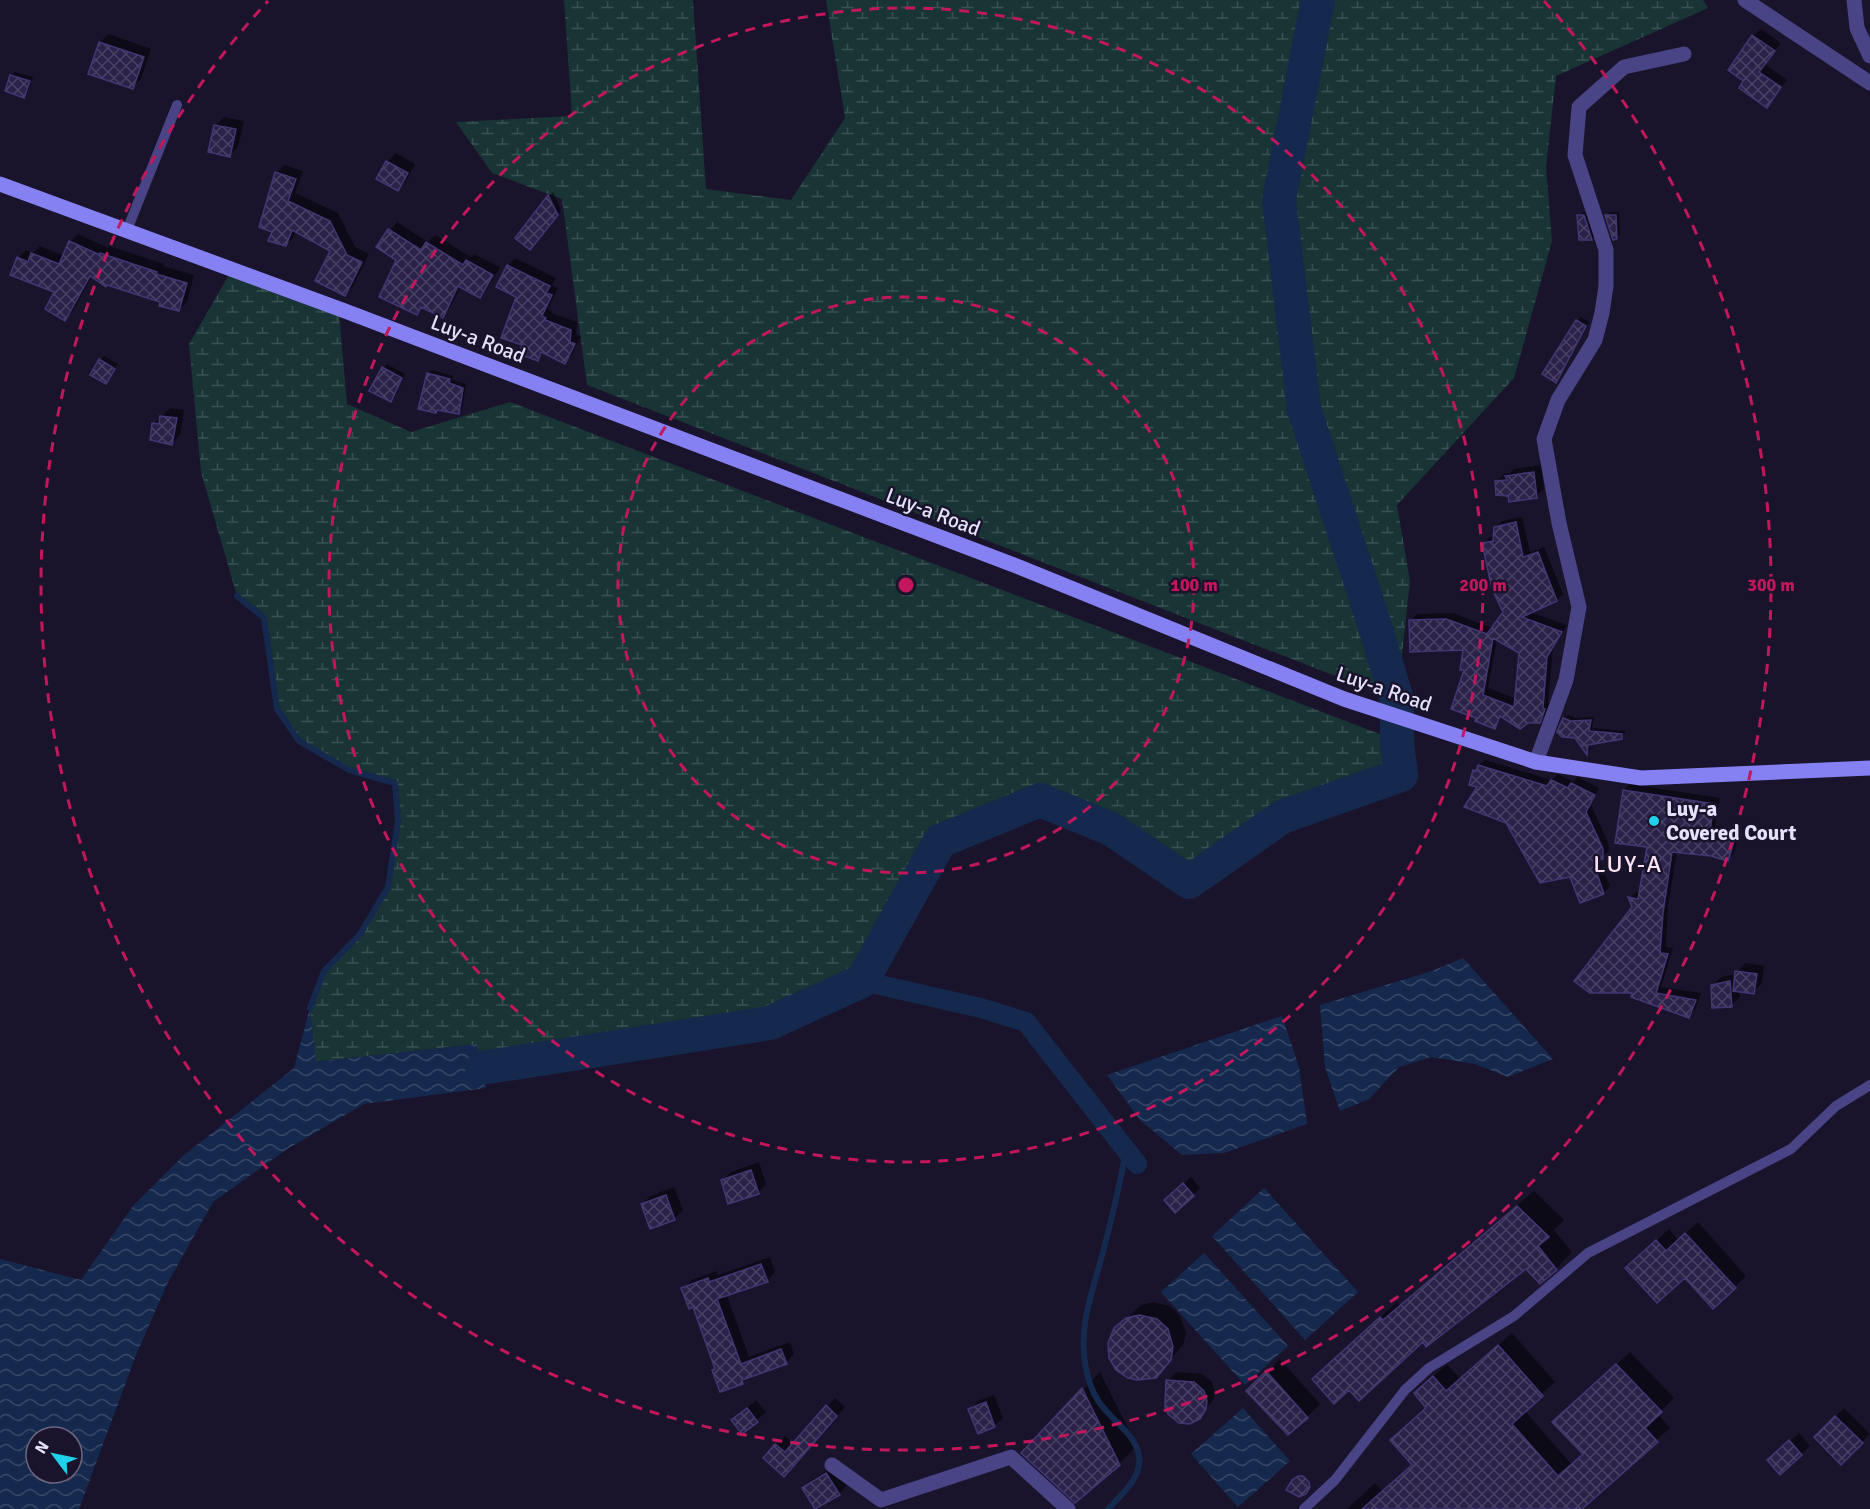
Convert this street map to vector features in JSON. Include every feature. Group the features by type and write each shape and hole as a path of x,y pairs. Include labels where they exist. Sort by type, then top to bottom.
{"main road":[{"name":"Luy-a Road","path":"0,184 345,311 1019,567 1344,699 1536,762 1641,778 1870,768"}],"street":[{"path":"1745,0 1870,83"},
{"path":"1854,0 1857,28 1870,56"},
{"path":"1536,762 1566,680 1579,607 1559,523 1544,440 1558,400 1595,340 1606,286 1606,250 1575,155 1579,107 1624,67 1684,54"},
{"path":"832,1465 881,1500 1011,1457 1068,1509"}],"lane":[{"path":"127,230 177,105"},
{"path":"1304,1509 1335,1479 1405,1390 1429,1368 1514,1316 1588,1253 1791,1149 1836,1106 1870,1085"}],"green space":[{"path":"564,0 693,0 706,189 791,200 845,118 826,0 1703,0 1708,8 1556,76 1546,167 1552,241 1514,378 1397,505 1410,581 1397,700 587,385 562,199 492,173 456,122 572,116"},
{"path":"230,273 339,313 347,404 411,432 510,402 1385,736 1397,742 1401,775 1282,817 1189,882 1111,829 1040,800 940,841 862,981 770,1023 482,1068 477,1044 315,1062 310,1008 324,971 360,934 388,887 398,821 395,784 349,770 299,741 277,709 264,618 237,596 201,472 189,344"}],"water":[{"path":"1463,958 1553,1059 1508,1077 1475,1064 1431,1057 1399,1067 1369,1099 1340,1111 1325,1067 1320,1005 1432,971"},
{"path":"310,1008 316,1062 477,1044 486,1088 364,1104 287,1149 213,1202 167,1284 136,1355 79,1509 0,1509 0,1259 81,1280 133,1206 183,1156 294,1068"},
{"path":"1282,1016 1299,1067 1307,1124 1224,1153 1182,1155 1140,1120 1107,1075"},
{"path":"1264,1188 1358,1292 1305,1340 1212,1236"},
{"path":"1204,1253 1288,1346 1245,1385 1161,1292"},
{"path":"1243,1408 1290,1461 1238,1507 1191,1454"}],"building":[{"path":"1752,35 1775,51 1759,72 1781,87 1767,108 1739,88 1743,81 1728,70"},
{"path":"99,42 144,57 133,89 88,74"},
{"path":"10,75 30,81 24,98 5,91"},
{"path":"214,125 236,129 230,157 208,152"},
{"path":"386,161 408,173 398,191 376,179"},
{"path":"275,172 296,179 288,201 330,221 347,255 362,262 345,296 315,281 330,251 292,230 286,246 268,241 272,232 259,227"},
{"path":"548,195 558,215 530,250 515,238"},
{"path":"1577,215 1584,215 1592,240 1579,240"},
{"path":"1605,215 1616,215 1617,239 1613,240"},
{"path":"388,229 421,250 426,242 463,265 466,260 493,275 480,298 458,286 443,318 421,307 417,315 379,297 396,260 376,247"},
{"path":"69,241 100,255 100,253 187,283 179,311 159,306 160,302 107,285 106,287 90,276 65,321 45,309 54,292 10,275 17,257 28,262 31,253 59,264"},
{"path":"507,265 550,286 546,293 552,295 542,316 546,318 545,320 571,330 570,342 575,344 565,364 541,352 538,361 519,354 522,345 501,338 516,297 496,287"},
{"path":"1576,320 1586,326 1556,383 1542,374"},
{"path":"99,359 115,369 106,384 90,375"},
{"path":"382,367 402,378 391,402 369,391"},
{"path":"427,373 450,379 449,383 463,388 459,414 418,409"},
{"path":"160,416 177,418 172,445 150,440 152,423 159,424"},
{"path":"1534,472 1537,498 1509,502 1508,496 1496,495 1495,481 1507,480 1505,476"},
{"path":"1516,522 1523,557 1538,552 1557,601 1522,617 1562,632 1547,657 1543,708 1545,709 1540,723 1528,723 1520,729 1500,716 1495,729 1475,721 1476,718 1451,709 1464,670 1460,670 1463,650 1410,652 1409,620 1446,619 1487,634 1503,612 1492,589 1482,543 1493,541 1494,527","holes":["1493,638 1519,653 1514,707 1483,695"]},
{"path":"1563,718 1571,721 1591,720 1589,731 1622,734 1622,739 1588,745 1587,755 1575,738 1562,737 1557,732"},
{"path":"1478,765 1547,786 1551,780 1568,788 1571,783 1595,795 1586,812 1603,849 1603,859 1593,862 1604,894 1580,903 1570,877 1540,883 1506,823 1464,807 1477,787 1469,785 1473,770 1476,771"},
{"path":"1623,790 1714,804 1710,831 1735,838 1728,861 1711,856 1672,852 1660,953 1668,954 1656,993 1696,1000 1689,1018 1631,997 1632,993 1590,993 1574,981 1632,907 1628,897 1638,899 1647,847 1615,843"},
{"path":"1735,971 1757,974 1754,994 1733,991"},
{"path":"1730,981 1732,1007 1712,1008 1711,985"},
{"path":"751,1170 759,1194 728,1204 721,1180"},
{"path":"1183,1183 1194,1196 1175,1213 1164,1200"},
{"path":"666,1195 675,1220 650,1229 641,1204"},
{"path":"1517,1206 1549,1237 1538,1246 1557,1270 1540,1284 1526,1269 1426,1347 1423,1342 1359,1401 1349,1390 1334,1404 1312,1379 1380,1317 1383,1320"},
{"path":"1685,1233 1736,1288 1713,1309 1685,1278 1657,1303 1625,1268 1656,1240 1666,1251"},
{"path":"761,1264 768,1282 717,1299 741,1364 781,1349 787,1364 742,1380 743,1384 720,1392 712,1370 715,1369 693,1307 689,1309 681,1288 708,1278 709,1282"},
{"path":"1139,1315 1157,1319 1168,1329 1173,1347 1171,1360 1156,1378 1137,1380 1128,1378 1116,1370 1109,1358 1108,1343 1114,1328 1126,1318"},
{"path":"1498,1345 1543,1396 1512,1424 1558,1476 1583,1454 1552,1422 1616,1364 1662,1412 1645,1428 1658,1442 1582,1509 1362,1509 1412,1465 1390,1440 1426,1408 1414,1393 1433,1376 1446,1391"},
{"path":"1266,1371 1308,1418 1288,1435 1246,1391"},
{"path":"1166,1380 1194,1382 1204,1391 1207,1401 1206,1409 1200,1419 1190,1424 1179,1423 1168,1414 1165,1407"},
{"path":"1082,1388 1120,1465 1075,1503 1021,1453"},
{"path":"986,1402 995,1427 978,1434 968,1409"},
{"path":"826,1405 837,1416 784,1477 763,1458 775,1444 785,1452"},
{"path":"747,1408 758,1422 742,1434 731,1420"},
{"path":"1835,1416 1863,1443 1841,1465 1814,1437"},
{"path":"1789,1440 1802,1455 1780,1475 1767,1460"},
{"path":"826,1473 840,1495 815,1509 802,1488"},
{"path":"1303,1476 1309,1482 1310,1487 1306,1494 1299,1497 1286,1490 1292,1480"}],"waterway":[{"path":"482,1068 770,1023 862,981 940,841 1040,800 1111,829 1189,882 1282,817 1401,775 1397,742 1397,700 1304,409 1279,200 1318,0"},
{"path":"237,596 264,618 277,709 299,741 349,770 395,783 398,821 388,887 360,934 324,971 310,1008"},
{"path":"862,981 981,1008 1026,1022 1137,1164"},
{"path":"1108,1509 1134,1479 1138,1471 1139,1456 1133,1441 1096,1397 1085,1363 1084,1334 1085,1320 1113,1214 1126,1150"}],"place":[{"name":"Luy-a Covered Court","path":"1654,821"}],"district":[{"name":"LUY-A","path":"1628,864"}]}
